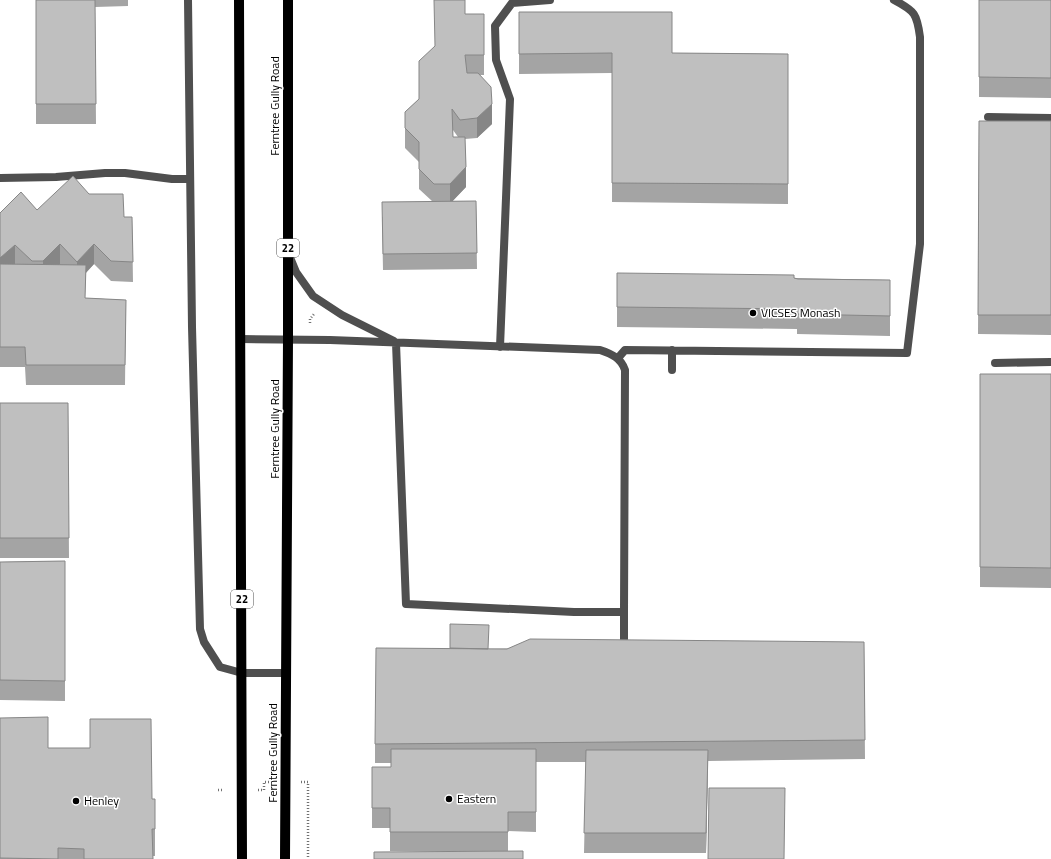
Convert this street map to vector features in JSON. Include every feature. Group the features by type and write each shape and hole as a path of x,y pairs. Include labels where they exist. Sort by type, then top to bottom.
{"main road":[{"name":"22","path":"239,0 242,859"},
{"name":"Ferntree Gully Road","path":"285,859 287,673 288,0"}],"lane":[{"path":"188,0 192,327 200,630 204,642 220,667 242,673 287,673"},
{"path":"500,347 510,99 496,60 495,26 512,4 550,0"},
{"path":"618,358 625,350 907,353 920,244 920,37 917,19 908,7 894,0"},
{"path":"988,117 1051,118"},
{"path":"0,178 56,177 112,173 190,179"},
{"path":"288,252 296,272 313,296 342,316 396,343"},
{"path":"241,339 288,339 600,350 610,353 618,358 623,363 625,370 624,648 616,648"},
{"path":"396,343 406,604 624,612"},
{"path":"672,350 672,370"},
{"path":"995,363 1051,362"}],"path":[{"path":"310,322 310,319 316,310"},
{"path":"256,790 264,790 264,782 271,782"},
{"path":"301,782 308,782 308,859"},
{"path":"218,790 224,790"}],"building":[{"path":"36,0 95,0 96,104 36,104"},
{"path":"434,0 465,0 465,14 484,14 484,55 465,55 467,73 478,73 491,87 492,104 477,118 460,120 452,109 453,137 465,137 466,167 450,184 434,184 419,169 419,142 405,128 405,112 419,99 419,61 435,46"},
{"path":"979,0 1051,0 1051,78 979,77"},
{"path":"519,12 672,12 672,53 788,54 788,184 612,183 612,53 519,54"},
{"path":"979,121 1051,121 1051,315 978,315"},
{"path":"73,176 89,194 123,194 124,217 132,217 133,262 111,261 94,244 77,262 60,244 43,261 32,261 15,245 0,258 0,213 21,192 37,210"},
{"path":"476,201 477,253 383,254 382,202"},
{"path":"0,264 86,265 85,298 126,300 125,365 26,365 25,347 0,347"},
{"path":"617,273 794,275 794,278 798,279 890,280 890,316 797,314 797,309 617,307"},
{"path":"980,374 1051,374 1051,568 980,567"},
{"path":"0,403 68,403 69,538 0,538"},
{"path":"65,561 65,681 0,680 0,562"},
{"path":"450,624 489,625 488,649 450,648"},
{"path":"530,639 864,642 865,740 375,744 376,648 507,649"},
{"name":"Henley","path":"48,717 48,748 90,748 90,719 151,719 152,799 155,799 155,829 152,829 153,859 84,859 84,849 58,848 58,859 0,858 0,718"},
{"path":"391,749 536,749 536,812 508,812 508,832 390,832 390,808 372,808 372,767 391,767"},
{"path":"586,750 708,750 706,833 584,833"},
{"path":"709,788 785,788 784,859 708,859"},
{"path":"523,851 523,859 374,859 374,852"}],"place":[{"name":"VICSES Monash","path":"753,313"},
{"name":"Eastern","path":"449,799"},
{"name":"Henley","path":"76,801"}]}
